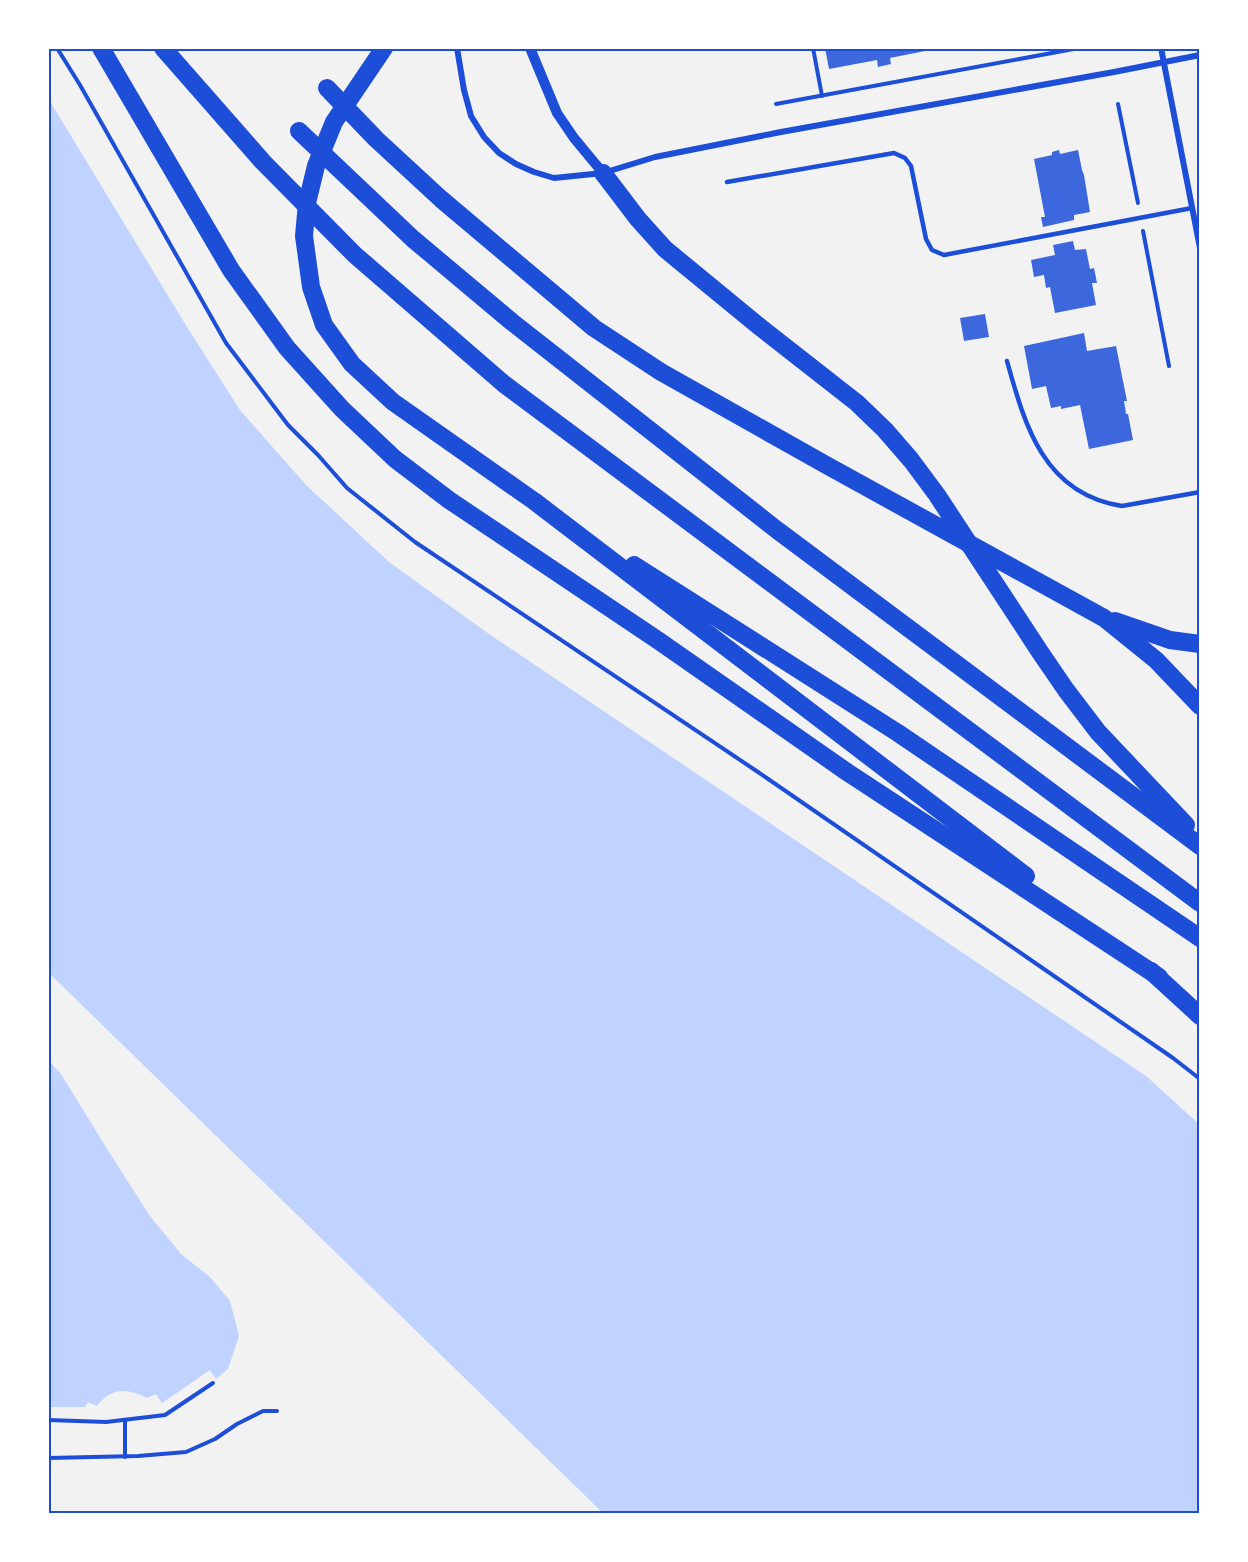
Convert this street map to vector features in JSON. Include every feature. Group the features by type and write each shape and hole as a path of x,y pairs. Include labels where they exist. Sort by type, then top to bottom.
{"highway":[{"path":"101,48 231,270 287,348 342,409 394,459 449,500 649,634 847,772 1159,977"},
{"path":"163,48 263,162 355,255 504,384 1200,903"},
{"path":"384,48 334,122 316,166 307,203 304,236 310,287 324,325 352,363 393,402 534,501 1159,977 1200,1016"},
{"path":"327,88 376,139 441,198 594,328 660,372 1104,618 1170,640 1200,644"},
{"path":"299,131 413,239 512,322 777,530 1200,846"},
{"path":"603,172 638,219 665,249 857,403 885,430 938,495 1040,652 1098,732 1200,840"},
{"path":"534,501 898,733 1200,938"},
{"path":"1104,618 1156,660 1200,706"}],"street":[{"path":"457,48 471,116 484,137 499,153 516,164 554,178 603,172 655,157 724,143 1200,55"},
{"path":"530,48 557,112 574,138 603,172"},
{"path":"1161,48 1200,248"}],"lane":[{"path":"727,182 894,153 904,158 911,166 926,240 932,250 944,255 1192,208"},
{"path":"1007,361 1021,409 1039,449 1052,469 1072,487 1092,498 1122,506 1200,492"}],"path":[{"path":"813,48 822,96"},
{"path":"776,104 1079,48"},
{"path":"48,1420 106,1422 165,1415 213,1383"},
{"path":"48,1458 125,1457 186,1452 215,1439 237,1424 263,1411 277,1411"},
{"path":"125,1420 125,1457"}],"water":[{"path":"48,98 240,410 306,485 389,562 489,634 1146,1076 1200,1125 1200,1514 604,1514 48,972"},
{"path":"48,1060 61,1074 150,1216 181,1254 210,1277 230,1301 239,1336 228,1369 216,1379 210,1370 162,1403 156,1394 147,1398 133,1392 120,1391 108,1395 97,1406 88,1402 85,1407 48,1407"}],"building":[{"path":"825,48 935,49 890,58 891,64 878,67 877,60 829,69"},
{"path":"1059,150 1060,154 1078,150 1090,212 1074,215 1074,220 1043,227 1041,217 1045,217 1034,159 1052,155 1052,152"},
{"path":"1073,241 1075,250 1086,249 1090,269 1094,268 1097,283 1092,283 1096,305 1055,313 1050,287 1046,288 1044,275 1034,277 1031,260 1055,255 1053,245"},
{"path":"985,314 989,337 964,341 960,318"},
{"path":"1084,333 1087,351 1116,346 1127,401 1124,401 1126,414 1128,414 1133,440 1089,449 1080,405 1061,409 1061,406 1051,408 1046,386 1032,389 1024,346"}]}
